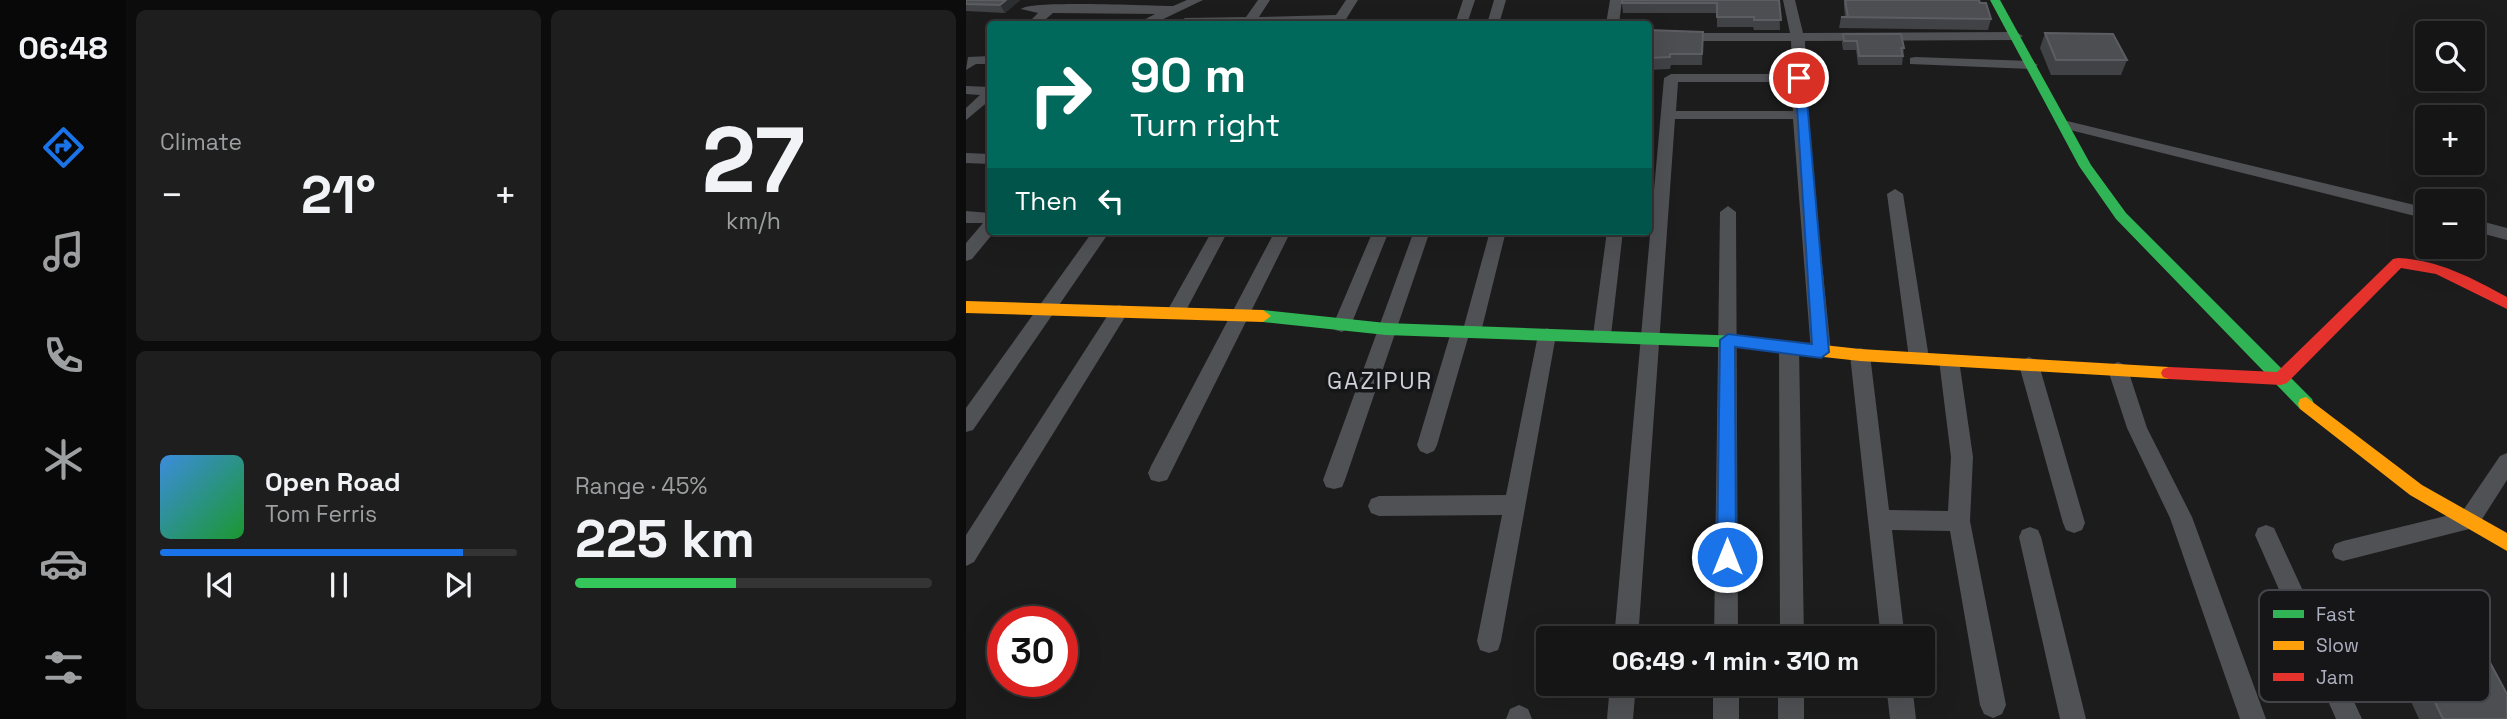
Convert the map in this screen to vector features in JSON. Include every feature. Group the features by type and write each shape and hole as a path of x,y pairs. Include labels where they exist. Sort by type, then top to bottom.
{"street":[{"path":"1150,21 1197,0"},
{"path":"1250,21 1264,0"},
{"path":"1340,21 1352,0"},
{"path":"1462,21 1469,0"},
{"path":"1494,21 1500,0"},
{"path":"1613,21 1616,0"},
{"path":"1789,0 1798,38 1800,115 1821,352"},
{"path":"1995,0 2085,166 2121,216 2316,414 2406,482 2507,543"},
{"path":"1036,21 1051,8"},
{"path":"1027,9 1175,10"},
{"path":"1652,37 2016,36"},
{"path":"966,66 973,60 987,60"},
{"path":"1915,61 2031,65"},
{"path":"1627,626 1671,78 1799,78"},
{"path":"966,90 987,92"},
{"path":"966,116 987,95"},
{"path":"1667,115 1800,115"},
{"path":"2063,124 2415,211"},
{"path":"1895,194 1919,358"},
{"path":"1726,626 1728,212"},
{"path":"966,217 987,218"},
{"path":"2485,228 2507,234"},
{"path":"966,256 987,230"},
{"path":"970,414 1099,235"},
{"path":"1175,313 1218,235"},
{"path":"1159,473 1281,235"},
{"path":"1342,325 1379,235"},
{"path":"1334,480 1421,235"},
{"path":"1427,445 1496,235"},
{"path":"1602,335 1614,235"},
{"path":"966,307 1240,314 1386,329 1728,340 1860,355 2281,379 2398,263 2414,261 2437,268 2507,303"},
{"path":"966,555 1119,312"},
{"path":"1489,641 1547,335"},
{"path":"1789,348 1792,626"},
{"path":"1860,355 1891,626"},
{"path":"1949,360 1962,457 1959,522 1993,705"},
{"path":"2029,365 2074,523"},
{"path":"2118,370 2137,428 2181,517 2253,719"},
{"path":"2343,551 2469,520 2507,462"},
{"path":"1379,506 1515,505"},
{"path":"1879,520 1959,522"},
{"path":"2266,535 2291,590"},
{"path":"2030,537 2073,719"},
{"path":"1620,719 1622,696"},
{"path":"1726,696 1726,719"},
{"path":"1791,696 1791,719"},
{"path":"1900,696 1903,719"},
{"path":"2341,702 2349,719"}],"building":[{"path":"966,0 1006,0 1000,5 966,4"},
{"path":"1622,0 1779,0 1781,20 1717,17 1717,3 1622,3"},
{"path":"1845,0 1979,0 1980,3 1986,3 1991,19 1841,17 1848,17"},
{"path":"1652,30 1703,32 1702,54 1670,54 1670,57 1652,58"},
{"path":"2045,33 2113,34 2127,60 2056,60"},
{"path":"1843,34 1901,34 1903,56 1859,56 1857,41 1844,41"},
{"path":"2490,662 2507,694 2507,719 2443,719 2435,702 2490,702"}],"traffic: fast":[{"path":"1995,0 2085,166 2121,216 2306,404"},
{"path":"1263,316 1386,329 1742,342"}],"traffic: slow":[{"path":"966,307 1263,316"},
{"path":"1742,342 1860,355 2169,373"},
{"path":"2306,404 2416,490 2507,543"}],"traffic: jam":[{"path":"2169,373 2281,379 2398,263 2427,266 2441,271 2468,282 2507,304"}],"district":[{"name":"GAZIPUR","path":"1380,381"}],"route":[{"path":"1727,557 1728,340 1821,352 1799,78"}]}
